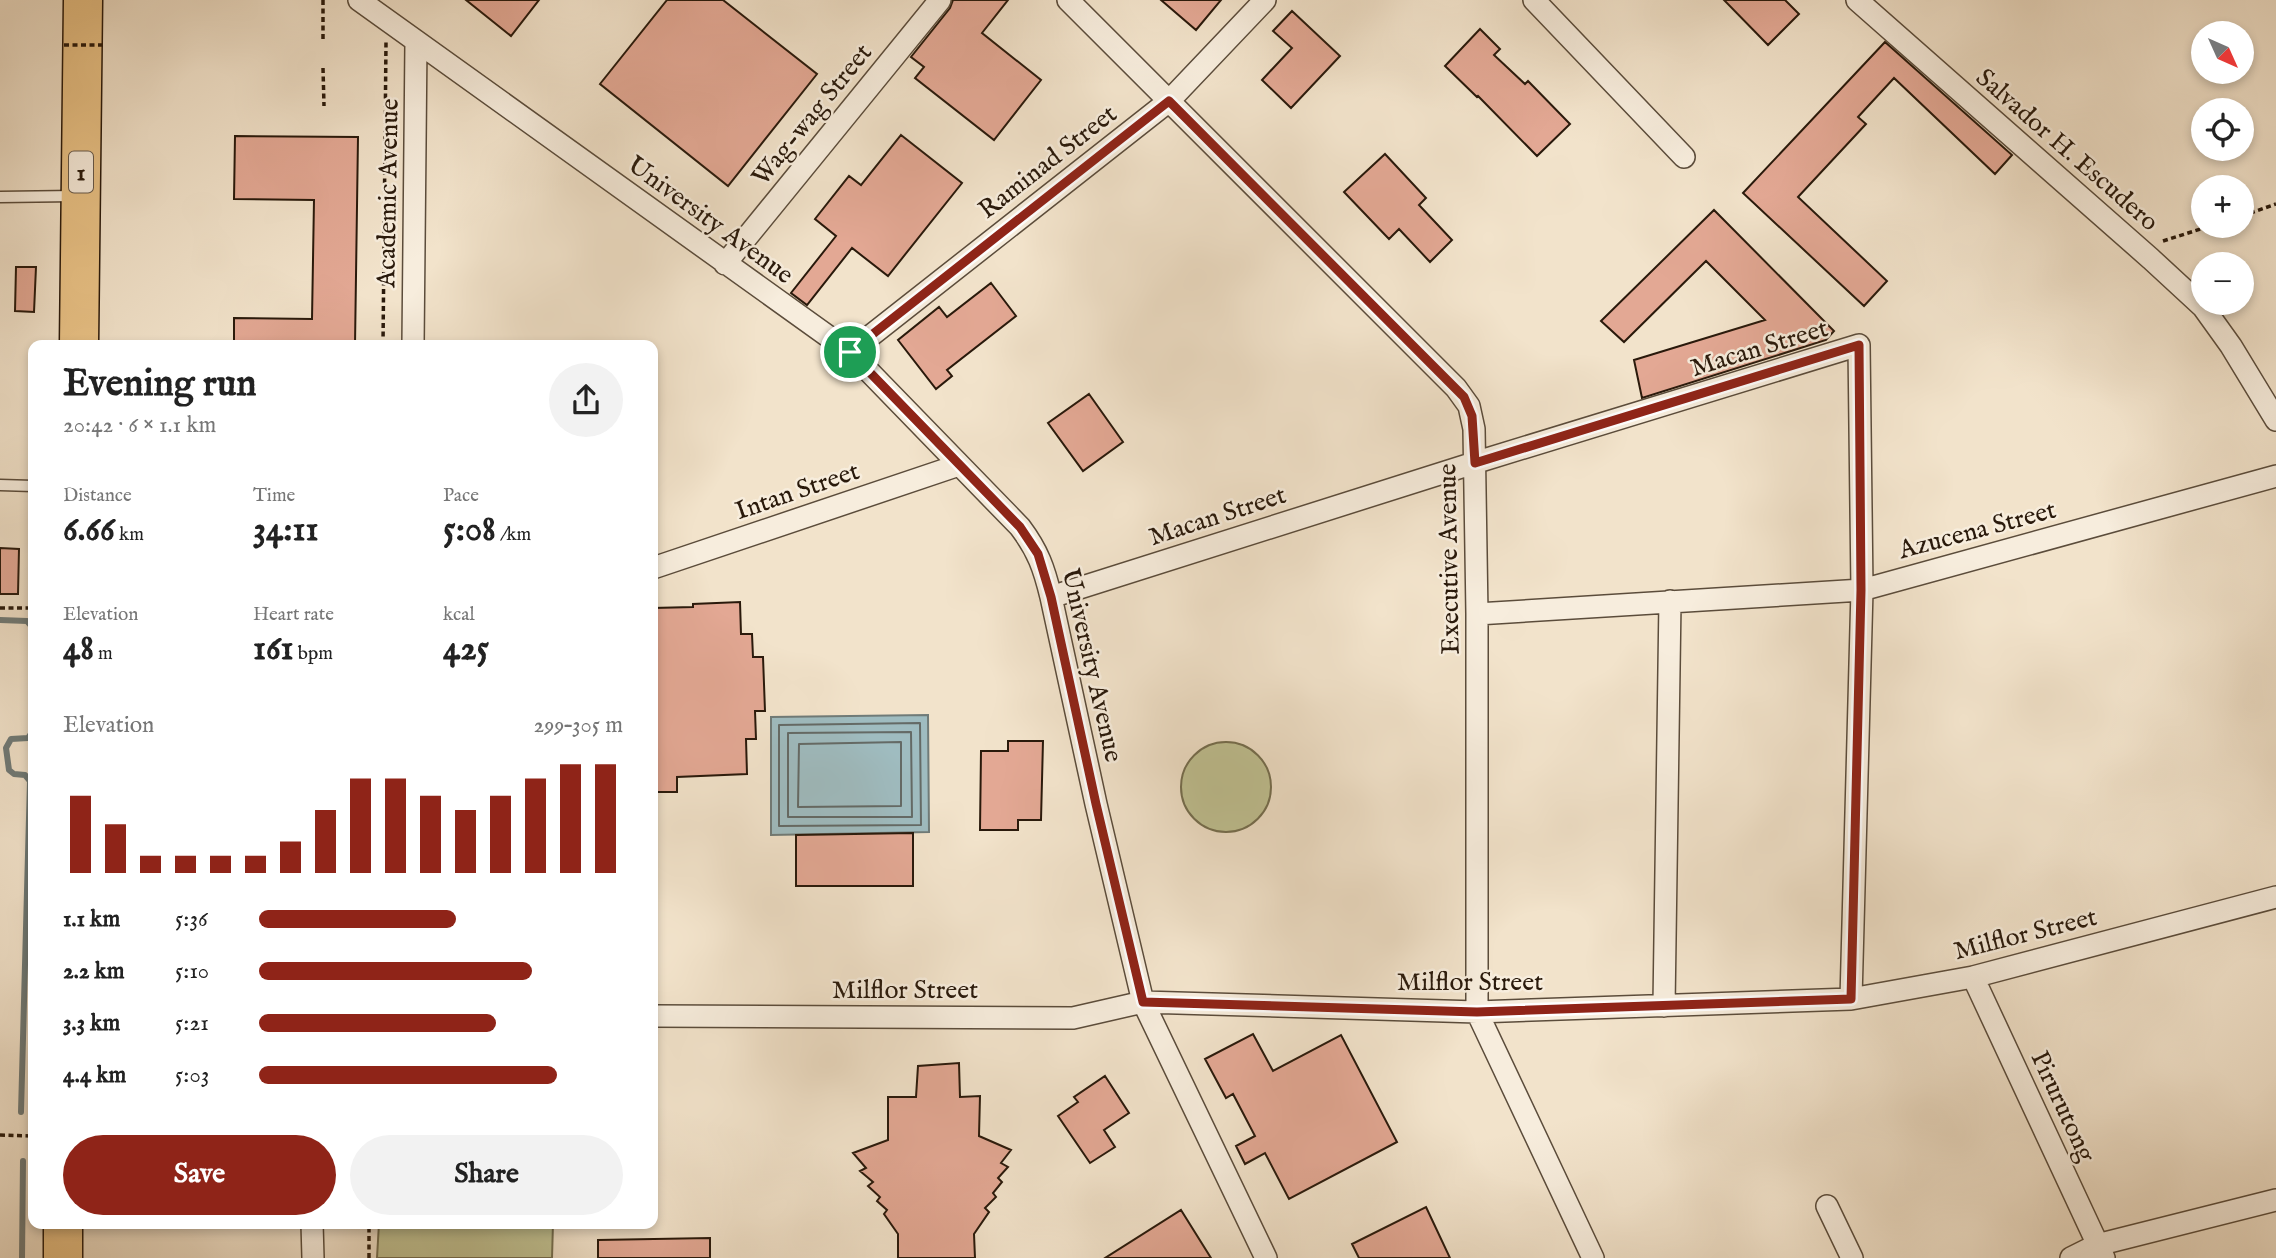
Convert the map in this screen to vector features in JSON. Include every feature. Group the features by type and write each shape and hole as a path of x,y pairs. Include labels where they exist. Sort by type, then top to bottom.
{"highway":[{"name":"1","path":"79,340 83,0"},
{"path":"63,1229 63,1258"}],"street":[{"name":"University Avenue","path":"359,0 850,352 1020,527 1031,542 1043,567 1051,597 1143,1002 1266,1258"},
{"name":"Wag-wag Street","path":"724,264 940,0"},
{"name":"Executive Avenue","path":"1068,0 1464,397 1472,416 1477,614 1477,1012 1593,1258"},
{"name":"Raminad Street","path":"850,352 1169,101 1265,0"},
{"path":"1534,0 1685,157"},
{"name":"Salvador H. Escudero","path":"1857,0 2203,307 2231,346 2276,420"},
{"name":"Academic Avenue","path":"413,340 416,42"},
{"name":"Macan Street","path":"1051,597 1859,345 1861,590 1851,999"},
{"name":"Intan Street","path":"658,566 959,465"},
{"name":"Azucena Street","path":"1477,614 1861,590 2276,476"},
{"path":"1664,1006 1670,601"},
{"name":"Milflor Street","path":"658,1016 1073,1018 1143,1002 1477,1012 1851,999 1973,977 2276,897"},
{"name":"Pirurutong","path":"1973,977 2101,1251"},
{"path":"2071,1258 2276,1200"},
{"path":"1827,1206 1852,1258"},
{"path":"312,1229 313,1258"}],"lane":[{"path":"0,197 80,196"},
{"path":"0,485 28,486"}],"path":[{"path":"323,0 323,40"},
{"path":"383,340 386,38"},
{"path":"64,45 106,45"},
{"path":"323,68 324,106"},
{"path":"2254,212 2276,204"},
{"path":"2139,249 2191,232"},
{"path":"0,608 28,608"},
{"path":"0,1135 28,1136"},
{"path":"369,1229 369,1258"}],"green space":[{"path":"1226,742 1243,745 1258,755 1268,770 1271,787 1268,804 1258,819 1243,829 1226,832 1209,829 1194,819 1184,804 1181,787 1184,770 1194,755 1209,745"},
{"path":"379,1229 553,1229 552,1258 377,1258"}],"water":[{"path":"928,715 929,832 771,835 771,717"}],"building":[{"path":"466,0 539,0 511,36"},
{"path":"667,0 723,0 817,74 728,186 600,84"},
{"path":"953,0 1008,0 982,33 1041,80 994,140 915,78 924,67 911,57 950,8"},
{"path":"1161,0 1221,0 1196,30"},
{"path":"1724,0 1785,0 1799,14 1768,45"},
{"path":"1292,11 1340,56 1291,108 1262,80 1292,48 1273,31"},
{"path":"1480,29 1500,49 1494,55 1525,84 1528,81 1570,124 1537,156 1445,66"},
{"path":"1885,42 2012,155 1995,174 1894,78 1858,117 1866,124 1798,197 1887,281 1864,306 1743,193"},
{"path":"901,135 962,183 888,276 852,248 807,305 791,293 836,236 815,219 849,176 861,185"},
{"path":"235,136 358,137 355,340 234,340 234,318 312,319 314,200 234,199"},
{"path":"1385,154 1426,198 1419,205 1452,240 1430,262 1399,229 1389,239 1344,192"},
{"path":"1714,210 1834,331 1826,340 1642,398 1634,360 1765,320 1706,261 1624,342 1601,321"},
{"path":"16,267 36,267 34,312 15,311"},
{"path":"991,283 1016,316 947,370 952,376 936,389 898,340 939,307 947,317"},
{"path":"1089,394 1123,442 1083,471 1048,423"},
{"path":"0,548 19,549 18,594 0,594"},
{"path":"740,602 741,634 752,634 753,657 763,657 765,711 755,711 756,739 746,739 747,774 677,777 677,792 658,792 658,608 693,607 693,604"},
{"path":"1008,741 1043,741 1041,820 1018,820 1018,830 980,830 981,751 1008,751"},
{"path":"913,833 913,886 796,886 796,835"},
{"path":"1253,1034 1273,1071 1341,1035 1397,1142 1289,1199 1265,1153 1245,1164 1236,1146 1255,1136 1233,1094 1226,1098 1205,1059"},
{"path":"959,1063 960,1097 980,1096 979,1136 1011,1150 1001,1163 1008,1167 998,1178 1002,1182 993,1193 996,1197 985,1208 989,1212 974,1234 975,1258 898,1258 898,1234 884,1214 887,1210 877,1201 880,1197 868,1186 873,1182 860,1171 866,1168 853,1153 888,1140 888,1097 916,1097 918,1066"},
{"path":"1105,1076 1129,1113 1104,1130 1115,1147 1090,1163 1058,1116 1078,1102 1074,1097"},
{"path":"1426,1207 1450,1258 1359,1258 1352,1244"},
{"path":"1181,1210 1211,1258 1105,1258"},
{"path":"710,1238 710,1258 598,1258 598,1240"}],"waterway":[{"path":"0,620 28,622"},
{"path":"28,738 11,739 6,748 9,770 28,779"},
{"path":"21,1112 28,855"},
{"path":"22,1258 23,1161"}],"route":[{"path":"1169,101 1464,397 1472,416 1475,463 1859,345 1861,590 1851,999 1477,1012 1143,1002 1051,597 1038,554 1020,527 850,352 1169,101"}]}
